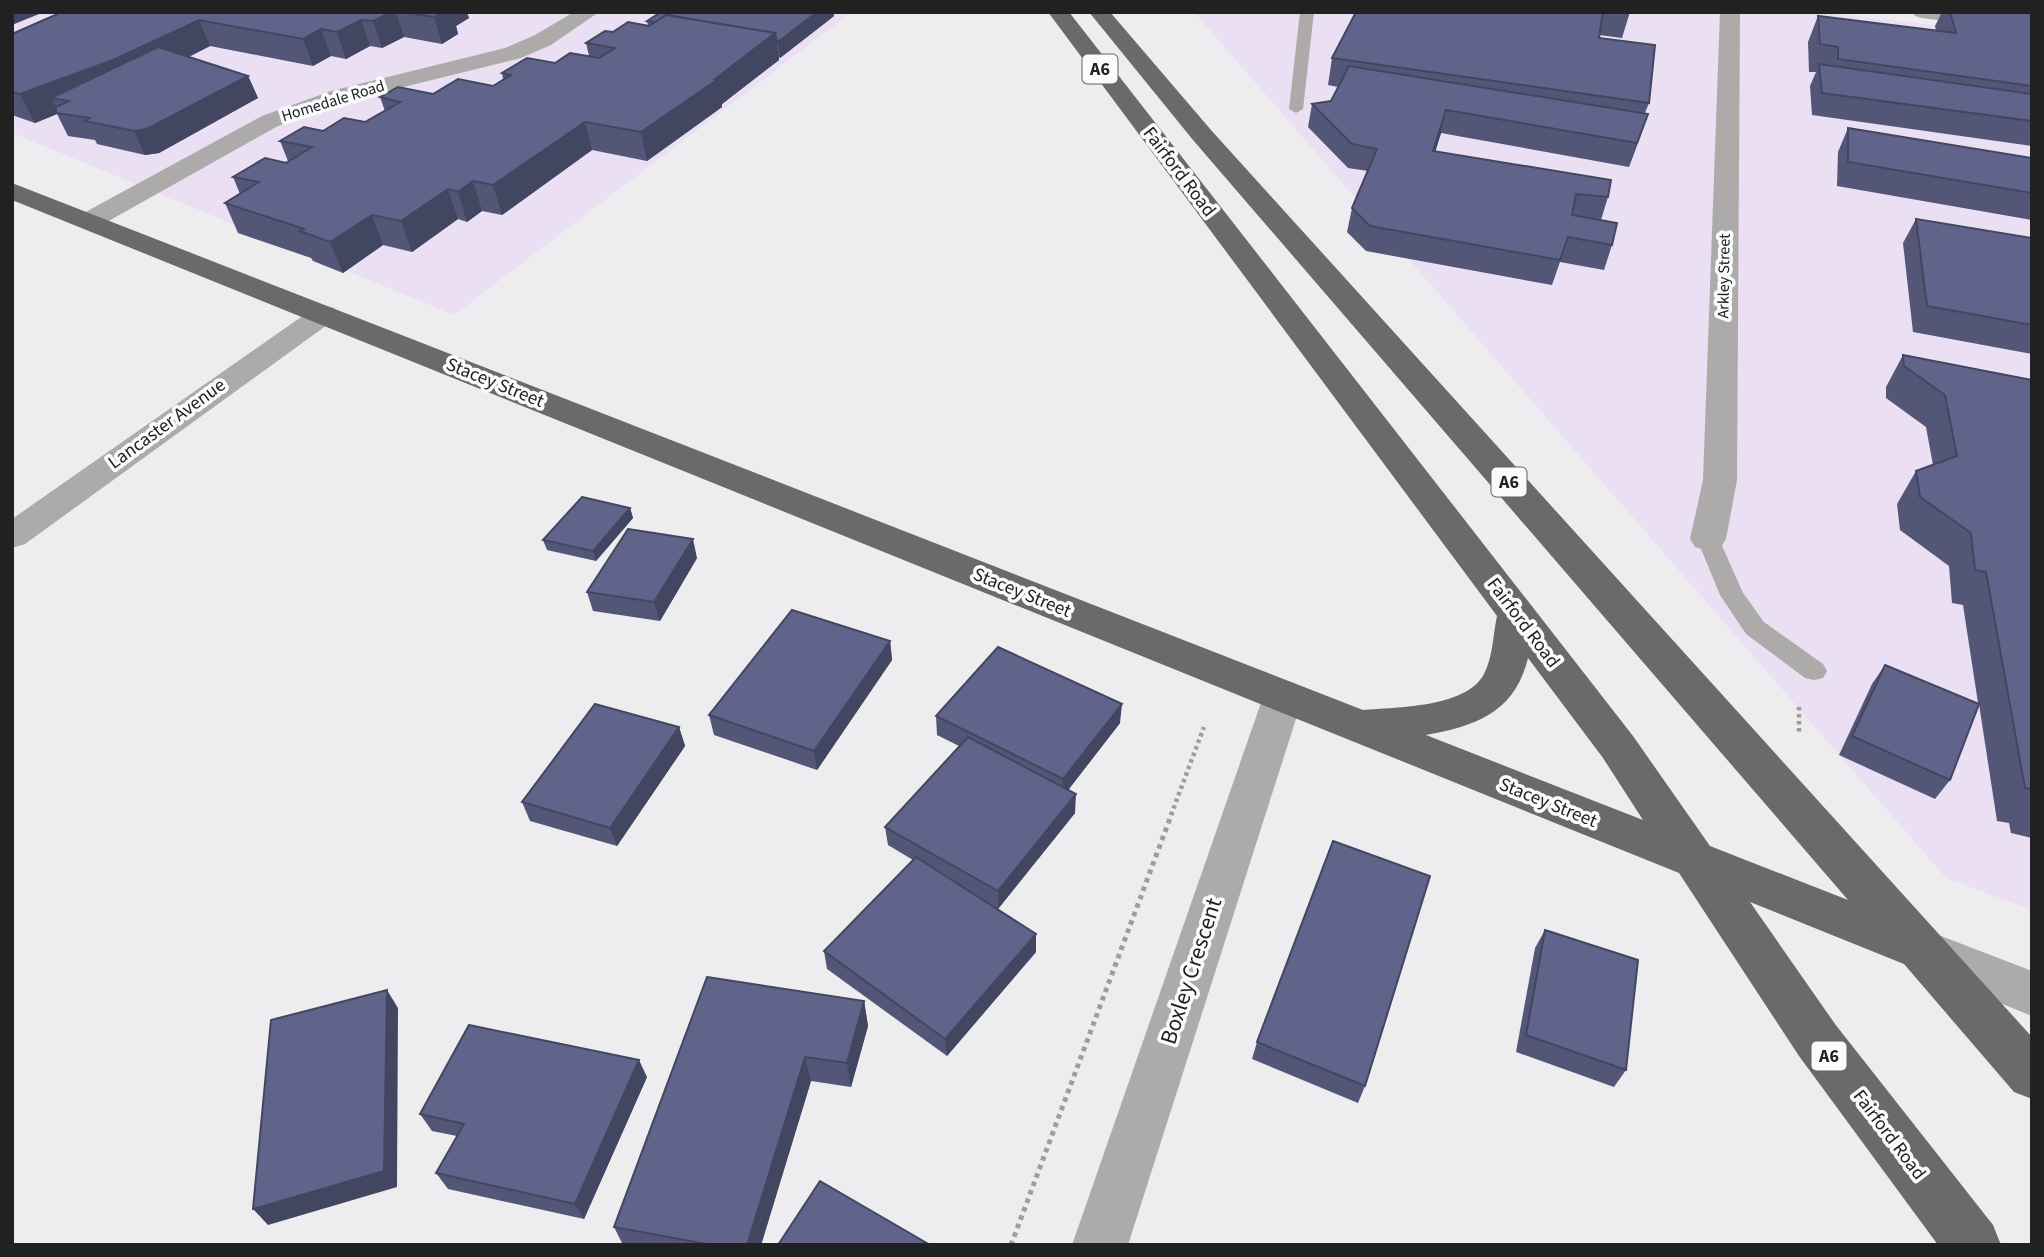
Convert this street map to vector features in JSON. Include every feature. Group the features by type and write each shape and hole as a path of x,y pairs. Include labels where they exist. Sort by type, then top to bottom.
{"highway":[{"name":"Fairford Road","path":"1058,12 1618,747 1817,1040 1973,1245"},
{"name":"Fairford Road","path":"1100,12 1202,135 2032,1075"},
{"name":"Stacey Street","path":"12,191 1922,950"},
{"path":"1356,727 1437,717 1466,710 1487,698 1500,684 1516,615"}],"street":[{"name":"Homedale Road","path":"89,221 270,121 340,96 513,53 543,40 589,12"},
{"name":"Arkley Street","path":"1708,539 1720,480 1730,12"},
{"path":"1922,12 2032,26"},
{"name":"Lancaster Avenue","path":"12,536 324,314"},
{"name":"Boxley Crescent","path":"1100,1245 1283,697"},
{"name":"Stacey Street","path":"1922,950 2032,994"}],"lane":[{"path":"1296,109 1307,12"},
{"path":"1708,539 1732,595 1755,628 1814,671"}],"path":[{"path":"1011,1245 1204,727"}],"shaded area":[{"path":"12,12 852,12 454,315 12,133"},
{"path":"1194,12 1823,12 2032,37 2032,910 1946,878"}],"building":[{"path":"62,12 392,12 373,21 361,20 337,32 321,29 303,39 199,20 113,60 20,94 12,92 12,34"},
{"path":"403,12 442,12 434,17"},
{"path":"661,12 817,12 777,42 775,33 666,15 655,22 647,21"},
{"path":"1356,12 1603,12 1599,38 1655,45 1649,103 1332,58"},
{"path":"1950,12 2032,12 2032,86 1838,59 1838,47 1820,44 1818,16 1956,33"},
{"path":"666,15 775,33 715,79 718,79 641,132 585,122 493,185 473,181 458,192 448,189 401,221 372,215 330,242 300,231 304,229 225,203 259,182 233,177 265,158 286,163 312,147 280,141 304,127 323,131 344,118 365,122 400,102 380,97 398,87 433,94 458,79 493,86 511,75 502,73 527,58 555,63 570,53 599,58 615,48 586,43 605,31 613,32 628,22 649,26"},
{"path":"158,47 248,76 147,129 134,131 85,121 90,118 56,113 56,107 69,101 51,98"},
{"path":"1819,64 2032,94 2032,121 1822,93"},
{"path":"1349,66 1648,114 1637,143 1446,110 1433,151 1611,180 1608,197 1576,194 1572,215 1617,223 1612,245 1568,237 1560,260 1370,226 1352,208 1377,149 1352,144 1312,104 1331,101"},
{"path":"1848,128 2032,158 2032,193 1848,162"},
{"path":"1916,219 2032,238 2032,325 1927,306"},
{"path":"1903,355 2032,380 2032,789 2025,788 1986,572 1975,570 1971,533 1920,497 1916,471 1957,456 1945,395 1904,366"},
{"path":"582,497 630,508 593,551 543,540"},
{"path":"628,529 693,539 654,602 587,592"},
{"path":"792,610 890,641 814,751 709,715"},
{"path":"998,647 1122,704 1063,779 936,716"},
{"path":"1885,665 1979,704 1950,780 1852,736"},
{"path":"595,704 679,727 610,828 522,802"},
{"path":"968,737 1076,794 998,891 885,827"},
{"path":"1333,841 1430,876 1365,1086 1257,1042"},
{"path":"916,857 1036,934 945,1039 824,951"},
{"path":"1545,930 1638,960 1626,1070 1526,1035"},
{"path":"707,977 864,1001 847,1063 805,1057 747,1245 712,1245 614,1227"},
{"path":"387,990 384,1171 253,1209 271,1020"},
{"path":"469,1025 639,1060 575,1204 436,1173 464,1124 420,1114"},
{"path":"820,1181 930,1245 778,1245"}]}
